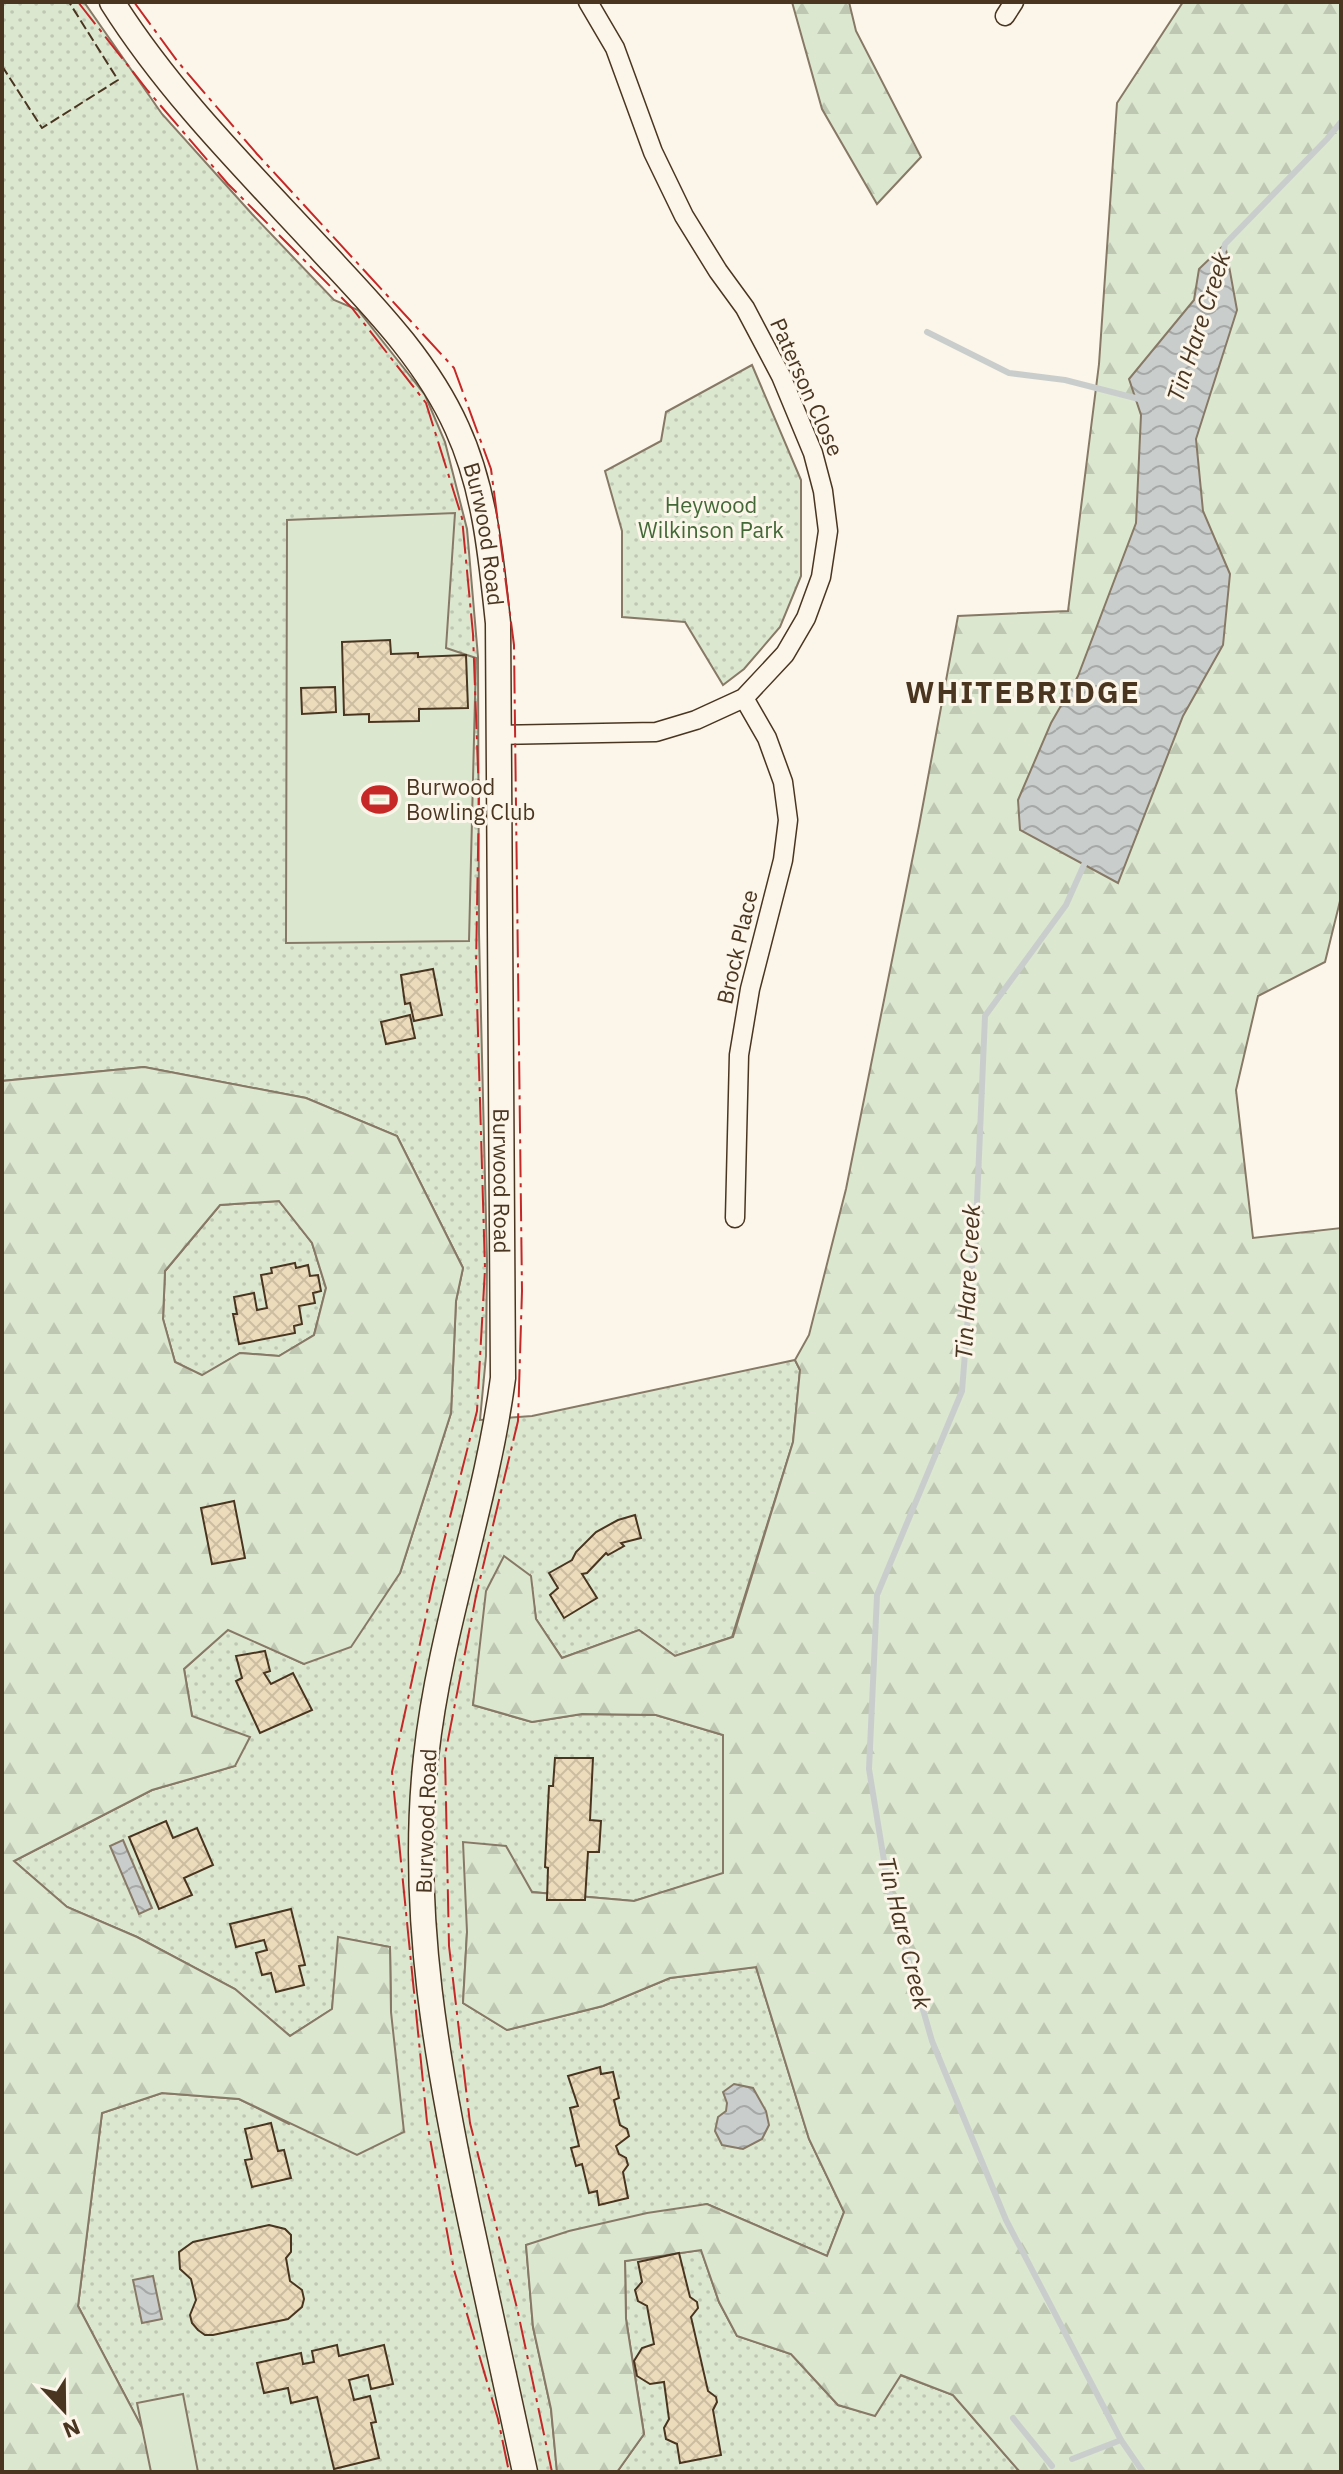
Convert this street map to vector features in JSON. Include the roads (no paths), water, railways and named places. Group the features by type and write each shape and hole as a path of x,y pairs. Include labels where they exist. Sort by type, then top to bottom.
{"main road":[{"name":"Burwood Road","path":"112,2 136,41 197,117 390,324 431,378 451,417 480,495 491,552 498,623 503,1378 495,1431 440,1662 426,1758 422,1865 426,1973 446,2107 525,2472"}],"street":[{"name":"Paterson Close","path":"498,735 656,732 696,720 744,698 785,654 806,618 821,577 828,531 823,491 813,453 781,376 745,308 684,216 653,152 615,48 588,2"},
{"name":"Brock Place","path":"735,1218 739,1055 750,989 783,860 788,820 783,782 767,738 744,698"}],"water":[{"path":"1225,244 1237,310 1196,439 1203,511 1230,574 1223,645 1183,716 1118,883 1020,830 1018,800 1051,723 1078,676 1136,523 1141,415 1129,379 1194,300 1199,269"},
{"path":"123,1840 152,1908 139,1914 110,1846"},
{"path":"734,2084 753,2088 766,2111 769,2125 762,2139 743,2149 722,2145 715,2131 718,2117 726,2111 723,2092"},
{"path":"153,2276 162,2319 142,2323 133,2280"}],"waterway":[{"name":"Tin Hare Creek","path":"1224,249 1225,244 1341,122"},
{"path":"927,332 1009,373 1065,380 1143,400"},
{"name":"Tin Hare Creek","path":"1087,858 1066,905 985,1016 977,1202 962,1391 877,1595 869,1769 889,1891 932,2041 1006,2220 1121,2440 1143,2472"},
{"path":"1013,2418 1052,2466"},
{"path":"1072,2459 1121,2440"}],"place":[{"name":"Burwood Bowling Club","path":"380,800"}],"district":[{"name":"WHITEBRIDGE","path":"1023,693"}],"park label":[{"name":"Heywood Wilkinson Park","path":"711,518"}]}
